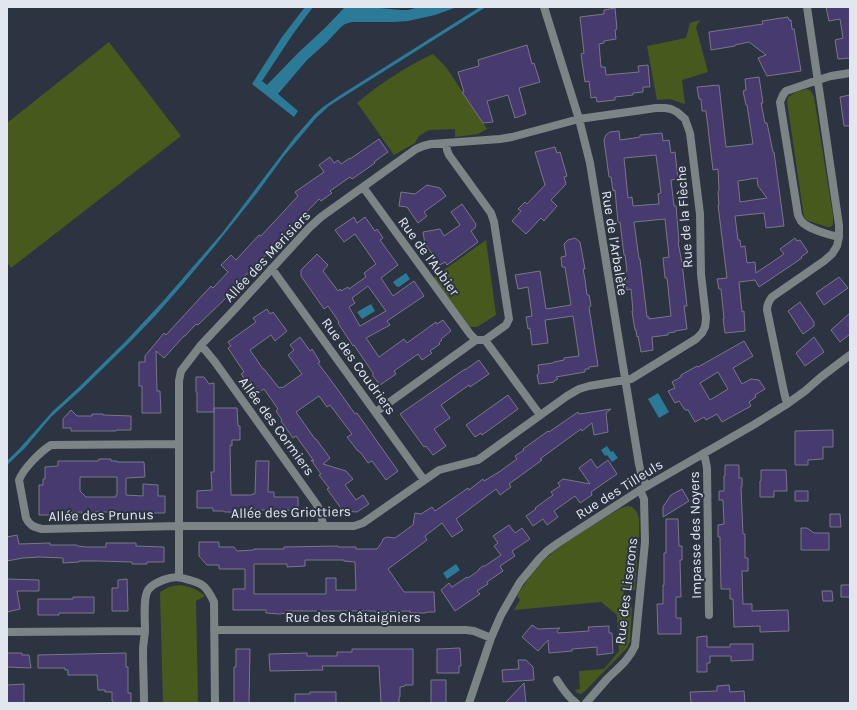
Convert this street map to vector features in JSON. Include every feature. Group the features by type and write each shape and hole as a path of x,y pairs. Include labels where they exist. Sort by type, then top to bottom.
{"street":[{"name":"Rue de l’Arbalète","path":"544,7 579,119 590,163 643,488"},
{"path":"787,404 772,338 767,310 768,302 772,297 832,254 837,246 839,237 839,225 807,7"},
{"path":"839,237 829,235 808,226 802,222 798,215 780,102 786,91 832,76 850,73"},
{"name":"Rue de la Flèche","path":"579,119 665,108 672,109 686,119 690,133 700,214 701,274 706,318 705,327 702,334 696,339 630,379 625,380"},
{"name":"Allée des Merisiers","path":"179,577 179,381 181,372 201,345 270,269 321,217 416,149 431,144 512,138 579,119"},
{"path":"376,412 476,340 485,340 506,325 509,319 494,222 491,213 449,155 446,143"},
{"name":"Rue de l'Aubier","path":"363,187 470,334 476,340"},
{"name":"Rue des Coudriers","path":"270,269 275,273 424,480"},
{"path":"485,340 540,415"},
{"name":"Allée des Cormiers","path":"201,345 215,362 317,505 321,512 323,526"},
{"name":"Rue des Tilleuls","path":"469,703 500,615 520,582 539,559 558,543 643,488 704,454 787,404 850,355"},
{"name":"Allée des Griottiers","path":"180,526 354,526 363,523 440,470 478,460 567,396 589,386 625,380"},
{"name":"Allée des Prunus","path":"179,444 50,445 25,469 19,480 26,518 28,523 34,527 180,526"},
{"name":"Impasse des Noyers","path":"704,454 707,468 710,615"},
{"name":"Rue des Liserons","path":"586,703 627,659 635,646 645,542 643,488"},
{"path":"144,703 143,649 145,631 145,598 148,590 155,583 169,578 179,577 200,583 208,590 214,602 215,703"},
{"name":"Rue des Châtaigniers","path":"214,630 466,630 474,631 491,638"},
{"path":"7,632 145,631"},
{"path":"557,680 565,692 576,703"}],"green space":[{"path":"700,20 696,27 708,72 682,80 685,104 670,99 657,100 647,46 686,38 690,23"},
{"path":"109,42 181,136 11,268 7,262 7,123"},
{"path":"433,54 446,67 487,129 478,134 455,137 455,129 429,130 419,136 415,143 394,155 357,103 374,89 394,76"},
{"path":"807,89 811,91 814,97 833,216 833,224 831,227 806,220 804,217 787,101 788,97 796,92"},
{"path":"486,240 496,315 477,327 470,327 433,278"},
{"path":"628,506 632,507 637,512 639,519 635,590 624,590 623,608 632,607 630,642 627,648 585,691 581,694 577,693 575,690 580,689 579,671 604,669 619,651 617,615 601,602 514,610 520,600 517,596 537,567 553,552 591,526 619,509"},
{"path":"179,585 193,588 205,596 196,601 198,701 201,703 163,703 160,592 169,587"}],"water":[{"path":"305,7 313,7 262,81 267,85 345,7 408,10 419,7 457,7 435,15 408,21 352,22 345,24 307,60 278,94 298,111 294,117 252,84 282,37"},
{"path":"480,7 486,7 329,106 316,118 284,156 214,247 156,315 81,390 51,417 25,448 7,465 7,461 53,411 125,342 165,299 223,232 295,137 315,114 339,96"},
{"path":"406,273 410,279 399,287 396,286 393,282"},
{"path":"371,304 375,311 362,319 357,312"},
{"path":"658,393 669,412 659,418 648,399"},
{"path":"607,446 618,458 612,462 601,450"},
{"path":"456,564 460,570 447,579 443,573"}],"building":[{"path":"826,7 850,7 850,58 838,59 835,40 843,38 840,19 829,21"},
{"path":"615,8 617,29 615,30 616,39 604,41 604,43 599,44 601,67 605,67 606,75 639,72 638,66 648,65 650,87 643,87 643,92 633,93 633,95 615,97 615,100 597,102 596,97 591,98 589,81 585,82 581,54 584,53 580,17 604,14 604,10"},
{"path":"788,17 789,20 791,20 792,29 794,29 801,71 767,76 758,58 766,55 749,42 711,50 709,32 763,24 762,21"},
{"path":"527,45 532,64 534,63 540,82 519,88 526,114 515,118 508,95 487,101 493,122 483,123 462,92 464,92 458,72 479,66 478,60"},
{"path":"759,77 763,103 761,103 765,123 767,123 774,152 784,226 766,228 764,213 735,216 738,240 740,240 741,247 745,246 747,263 755,262 756,273 784,254 780,249 795,238 797,241 800,240 808,252 801,257 802,258 759,287 755,280 739,282 742,312 744,311 745,331 725,333 721,289 719,289 717,279 727,278 718,205 718,169 713,170 706,111 702,111 701,99 699,99 697,87 719,85 726,147 753,144 747,105 743,91 746,90 745,79","holes":["757,178 758,186 767,198 740,202 738,181"]},
{"path":"850,95 850,126 844,126 840,97"},
{"path":"619,131 620,140 640,137 640,135 662,133 663,141 669,140 671,153 675,152 678,179 671,180 674,206 676,206 678,242 687,306 684,306 687,329 668,333 668,335 652,337 653,350 641,352 633,318 631,289 627,290 625,275 627,270 620,222 618,223 615,190 613,191 611,177 609,177 604,140 606,135 610,132","holes":["656,155 661,193 658,194 659,204 633,206 632,197 628,198 624,158","665,219 669,257 663,258 665,278 667,278 671,316 649,319 649,317 647,317 634,222"]},
{"path":"379,139 388,152 352,179 350,177 330,191 332,193 321,201 319,199 242,279 243,280 229,295 198,325 196,324 164,358 156,351 157,391 160,391 161,413 142,413 142,386 139,386 139,362 145,362 145,356 164,333 166,335 211,286 213,288 228,272 221,265 231,255 236,260 259,235 261,236 298,196 295,192 324,172 319,165 330,157 334,163 338,160 341,164"},
{"path":"555,147 557,153 560,152 567,176 564,177 566,184 551,200 557,206 544,221 541,218 526,234 512,221 521,211 518,209 525,202 527,204 545,185 535,152"},
{"path":"427,185 440,188 446,196 424,212 427,216 418,223 407,207 399,206 401,192 415,194"},
{"path":"462,204 476,224 475,228 471,231 478,242 447,265 445,262 440,265 425,244 423,232 440,229 444,236 460,225 451,212"},
{"path":"354,217 357,223 365,217 375,231 377,229 383,238 380,240 398,265 381,278 393,296 414,281 424,296 387,321 390,325 366,338 379,357 404,339 407,343 436,322 437,324 443,320 451,331 441,339 440,344 430,351 432,353 422,360 418,354 394,371 396,374 380,385 328,306 324,309 301,276 301,270 317,254 328,265 323,271 338,291 340,289 341,291 348,287 349,289 366,277 364,273 376,264 355,234 344,242 335,230","holes":["368,286 386,311 360,326 349,307 355,303 352,298"]},
{"path":"575,238 580,242 585,269 583,269 587,295 589,295 591,306 589,307 598,366 589,367 589,369 585,369 585,372 556,377 558,379 554,382 539,384 537,375 539,373 538,365 553,363 564,360 564,358 579,356 573,316 545,320 548,343 532,345 530,328 528,329 526,317 532,316 528,287 518,289 515,275 540,271 546,309 571,305 565,267 562,267 561,257 566,256 564,244 568,240"},
{"path":"839,277 848,288 824,305 816,293"},
{"path":"800,302 814,322 814,326 803,334 788,311"},
{"path":"267,309 270,314 273,312 287,331 275,341 271,335 250,350 263,369 279,388 282,388 302,374 288,355 294,350 290,345 300,337 310,351 312,349 320,362 318,363 355,414 357,413 398,471 386,480 372,461 368,463 347,437 352,434 330,405 327,407 319,396 296,412 330,458 323,464 346,471 353,479 345,485 356,500 363,495 369,504 357,512 343,511 327,489 329,488 319,475 321,474 311,460 314,461 296,436 293,438 281,421 282,420 276,411 278,409 264,389 258,393 249,380 247,382 241,374 244,372 228,348 231,346 228,342 256,322 253,318"},
{"path":"850,313 850,334 840,342 831,330"},
{"path":"814,337 824,352 805,366 796,353"},
{"path":"744,341 753,356 733,368 742,384 751,379 759,380 765,389 755,395 756,397 749,402 751,406 722,422 717,414 706,420 704,417 695,422 688,410 685,410 679,401 675,403 668,391 675,388 672,382 681,377 681,375 697,366 698,367","holes":["718,372 728,389 710,400 700,383"]},
{"path":"479,360 489,374 470,387 469,385 441,405 450,418 434,429 446,446 433,455 426,446 424,447 400,414"},
{"path":"196,377 204,377 209,384 214,383 214,412 197,412"},
{"path":"508,395 518,409 482,435 481,433 475,437 466,425"},
{"path":"214,408 237,408 238,426 240,426 240,440 232,440 232,446 230,445 231,495 255,494 256,461 269,461 268,492 274,492 274,497 298,497 298,510 246,510 241,512 225,512 213,511 213,508 197,508 197,491 212,490 211,472 214,472"},
{"path":"611,409 606,413 608,432 594,435 592,423 582,431 581,429 509,484 511,487 500,495 496,489 456,519 463,530 452,537 442,523 425,536 427,540 388,569 404,592 434,592 435,612 287,611 287,613 279,614 266,613 266,610 233,610 233,589 245,589 245,569 219,569 219,565 207,565 199,556 199,542 219,542 219,547 234,547 237,551 254,549 284,549 284,547 338,546 356,547 356,549 377,549 383,539 387,537 395,538 413,525 415,513 421,514 432,507 435,511 468,488 469,490 483,479 484,481 499,472 517,459 515,456 524,450 523,449 578,412 579,414","holes":["305,560 344,560 355,562 356,590 336,590 336,578 326,578 326,594 254,594 254,564 287,564 287,567 305,566"]},
{"path":"71,410 77,416 103,414 131,416 131,430 71,431 71,428 63,428 63,419"},
{"path":"833,430 833,447 823,447 823,459 808,460 808,465 795,465 795,431"},
{"path":"99,459 111,459 111,461 117,462 144,462 145,477 126,478 126,495 143,496 143,484 158,485 158,496 165,496 165,513 93,512 93,514 82,514 82,512 39,515 39,485 43,485 43,479 45,479 45,467 58,466 58,461 98,461","holes":["80,477 117,477 116,497 86,497 80,491"]},
{"path":"591,459 597,468 608,460 617,474 591,492 592,495 580,503 575,496 554,511 558,517 547,525 543,519 533,526 526,516 553,495 551,492 560,486 558,483 563,479 590,484 579,468"},
{"path":"725,465 739,465 739,478 742,478 743,534 745,534 745,558 748,558 748,571 742,571 743,604 752,604 752,611 788,610 789,631 760,632 760,626 734,627 733,599 730,599 730,589 721,589 720,537 718,537 718,525 724,524 723,500 719,500 719,491 724,491"},
{"path":"761,470 786,470 787,491 774,491 774,497 760,497"},
{"path":"682,489 689,501 663,517 663,507 671,495"},
{"path":"795,491 808,491 808,501 795,501"},
{"path":"830,514 840,514 841,527 830,527"},
{"path":"666,519 678,519 679,546 682,546 682,560 680,560 681,597 676,597 676,618 681,618 681,634 658,634 657,604 663,604"},
{"path":"509,525 515,533 522,528 530,539 512,551 515,556 500,566 503,571 477,591 480,594 455,611 441,590 449,583 452,587 467,577 468,578 483,566 501,555 494,546 498,543 493,536"},
{"path":"801,528 807,528 814,533 829,533 829,550 801,550"},
{"path":"17,535 19,544 50,543 50,545 106,547 106,543 136,543 136,546 164,547 164,562 132,564 132,562 79,561 63,563 63,558 40,557 7,561 7,537"},
{"path":"7,579 39,580 39,591 17,591 20,609 7,612"},
{"path":"127,579 128,611 112,611 112,588 118,588 118,580"},
{"path":"841,585 850,585 850,597 841,597"},
{"path":"822,591 832,591 833,601 823,601"},
{"path":"73,597 94,597 94,613 59,613 59,615 38,615 38,599 73,599"},
{"path":"532,625 538,629 560,628 557,631 558,633 589,631 588,627 609,626 609,633 612,633 613,653 597,655 597,647 549,653 548,640 538,651 522,637"},
{"path":"707,636 707,647 730,647 730,644 753,644 753,660 731,661 731,656 710,656 710,663 707,663 707,672 697,672 697,637"},
{"path":"460,648 461,666 459,666 459,673 437,673 437,649"},
{"path":"236,649 250,649 249,703 234,703 234,667 236,667"},
{"path":"352,649 413,649 413,685 405,685 400,687 399,703 381,703 379,666 322,666 323,670 270,671 269,654 307,653 307,656 337,656 337,652 352,652"},
{"path":"7,653 22,653 22,655 29,655 31,668 7,667"},
{"path":"126,653 126,667 128,667 128,693 131,693 131,703 113,703 112,692 98,690 97,675 68,675 68,670 65,670 65,668 38,668 38,655"},
{"path":"518,660 526,660 533,667 534,680 503,682 502,670 519,669"},
{"path":"431,680 446,680 446,703 431,703"},
{"path":"524,683 526,703 505,703"},
{"path":"24,684 24,703 7,703 7,685"},
{"path":"729,685 730,692 744,691 745,703 691,703 690,692 717,691 717,686"},
{"path":"310,692 336,692 336,703 295,703 295,694 310,694"}]}
